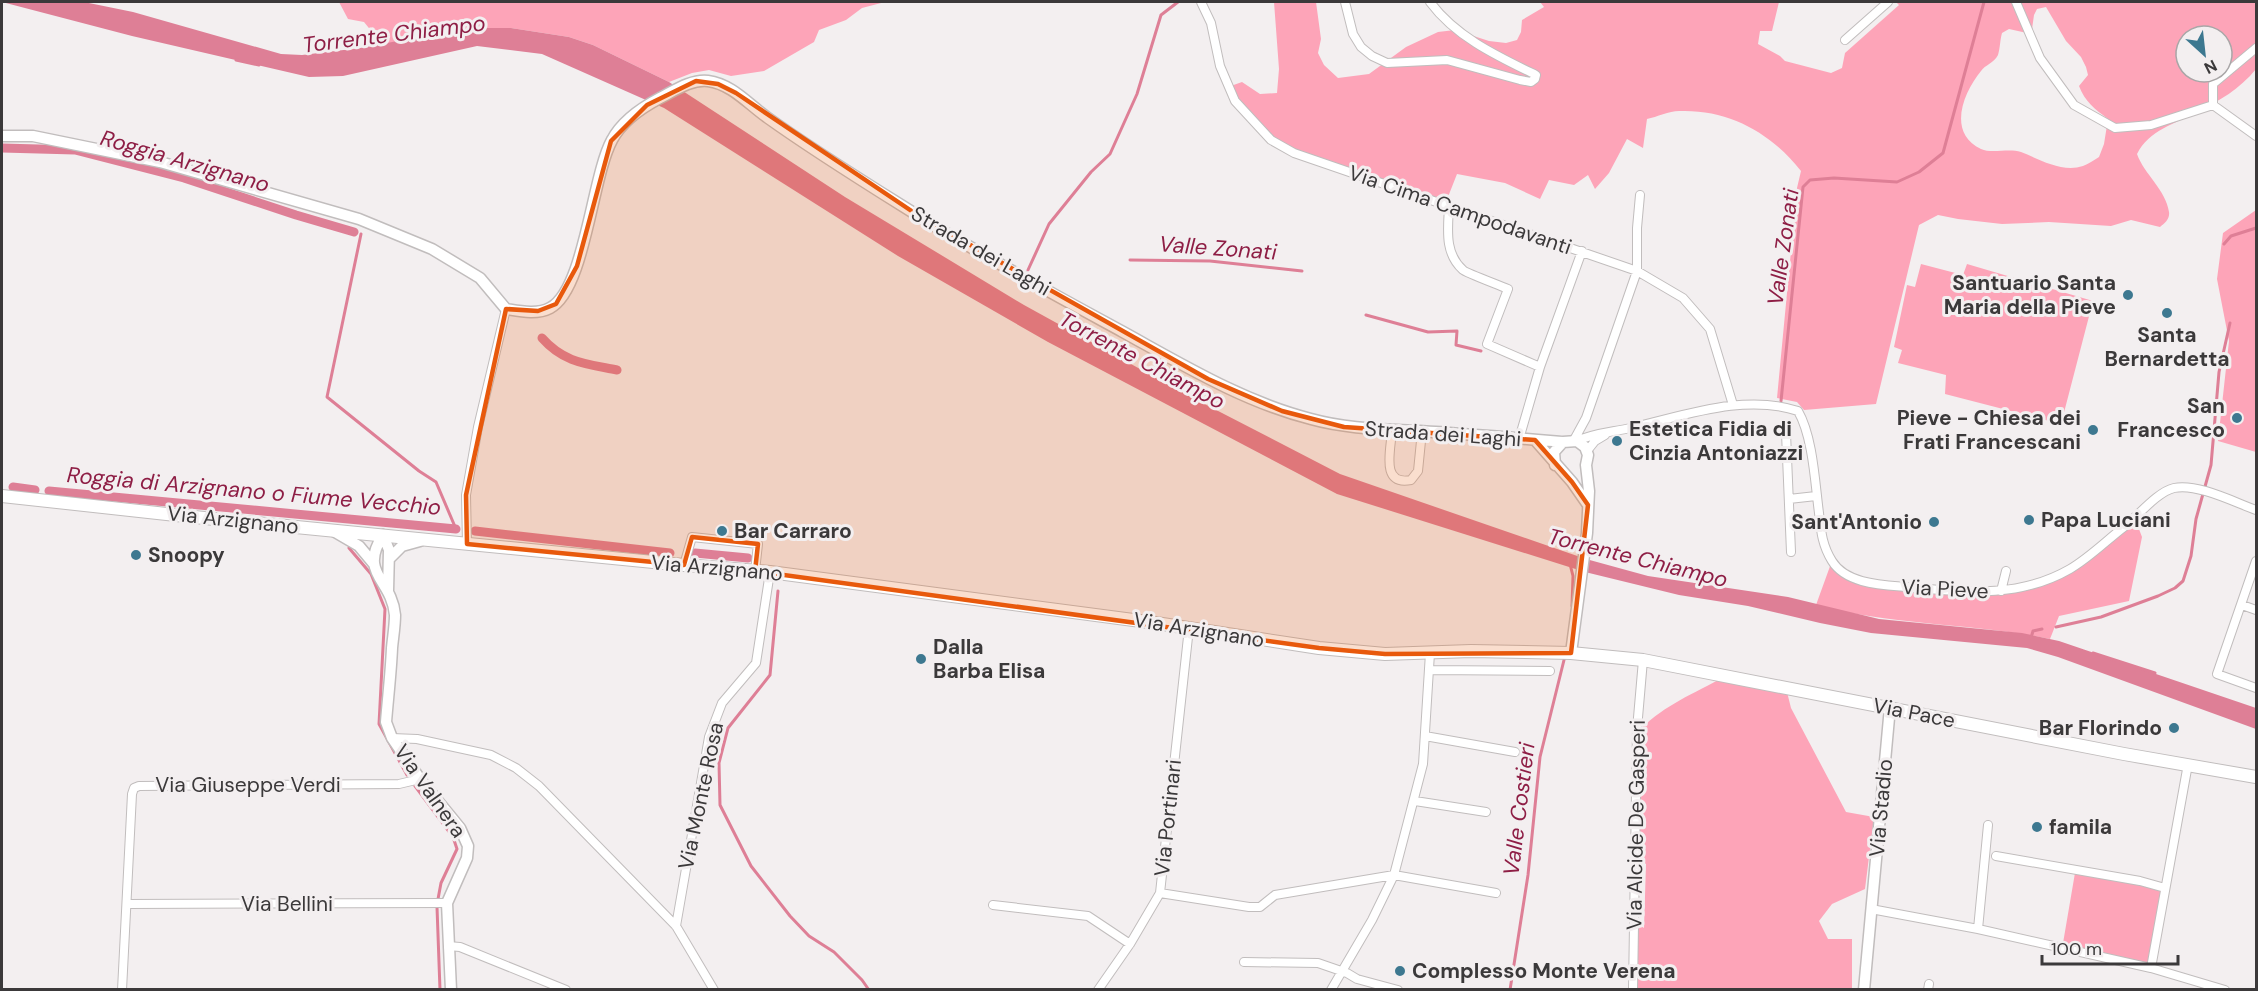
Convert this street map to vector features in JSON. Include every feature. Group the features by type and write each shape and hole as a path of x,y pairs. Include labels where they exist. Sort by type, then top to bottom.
{"main road":[{"name":"Via Arzignano","path":"2,496 426,540 770,572 1189,628 1319,648 1385,654 1571,653"},
{"name":"Via Pace","path":"1571,653 1643,660 2124,754 2256,777"}],"street":[{"name":"Via Cima Campodavanti","path":"1201,2 1211,23 1220,66 1235,101 1271,140 1294,153 1637,271 1683,298 1710,329 1733,405"},
{"path":"1345,2 1353,34 1361,47 1372,56 1387,63 1448,60 1520,80 1531,82 1535,79 1536,75 1478,44 1453,27 1430,2"},
{"path":"1845,40 1888,2"},
{"path":"2016,2 2040,58 2074,105 2115,128 2151,125 2213,105"},
{"path":"2213,105 2213,84 2256,48"},
{"name":"Strada dei Laghi","path":"506,309 538,311 549,309 556,304 570,283 577,266 603,164 611,141 623,124 647,105 696,81 707,81 736,93 766,117 919,216 1208,379 1282,411 1344,427 1571,441"},
{"path":"2213,105 2256,136"},
{"path":"2,136 33,136 160,162 359,219 432,249 480,278 506,309 478,427 466,495 467,544"},
{"path":"1571,441 1586,418 1637,271 1640,195"},
{"path":"1449,206 1448,247 1463,271 1508,289 1487,344 1540,367"},
{"path":"1519,439 1540,367 1582,251"},
{"path":"1558,468 1554,452 1571,441 1733,405"},
{"name":"Via Pieve","path":"1733,405 1779,405 1798,411 1804,422 1822,540 1833,563 1850,577 1885,585 1981,593 2046,582 2072,568 2127,525 2149,504 2171,489 2195,488 2256,510"},
{"path":"1586,418 1588,430 1594,435"},
{"path":"1392,430 1389,472 1401,482 1411,480 1418,471 1422,431"},
{"path":"1571,653 1585,555 1589,491 1587,451 1595,441 1611,432"},
{"path":"1786,433 1791,552"},
{"path":"1535,440 1572,482 1588,505"},
{"path":"1571,441 1587,451"},
{"path":"1558,468 1575,474 1586,465"},
{"path":"1789,499 1816,496"},
{"name":"Via Valnera","path":"329,529 359,546 374,564 388,591 395,614 386,722 392,738 420,779 460,828 468,846 467,858 447,903 451,990"},
{"path":"374,564 374,550 382,535"},
{"name":"Via Valnera","path":"382,535 388,546 390,558 388,591"},
{"path":"684,565 692,537 758,544 755,571"},
{"path":"390,558 402,546 426,540"},
{"path":"2256,561 2217,674 2256,688"},
{"path":"2001,591 2006,571"},
{"name":"Via Monte Rosa","path":"676,926 709,736 722,703 756,663 770,572"},
{"path":"2242,605 2256,610"},
{"name":"Via Portinari","path":"1098,990 1130,944 1160,893 1189,628"},
{"path":"1331,990 1343,972 1394,875 1423,764 1430,653"},
{"name":"Via Alcide De Gasperi","path":"1633,990 1638,729 1643,660"},
{"path":"1429,670 1550,671"},
{"name":"Via Stadio","path":"1863,990 1890,707"},
{"path":"1425,736 1515,752"},
{"path":"392,738 417,740 491,755 516,768 539,786 676,926 714,990"},
{"path":"2151,968 2188,764"},
{"name":"Via Giuseppe Verdi","path":"122,990 134,788 139,786 399,784 420,779"},
{"path":"1415,801 1486,812"},
{"path":"1978,929 1988,825"},
{"path":"1996,856 2140,881 2165,888"},
{"path":"1160,893 1260,907 1275,895 1394,875 1496,893"},
{"name":"Via Bellini","path":"128,904 447,903"},
{"path":"993,905 1088,916 1130,944"},
{"path":"1871,909 1978,929 2151,968 2225,990"},
{"path":"448,946 460,947 566,990"},
{"path":"1244,962 1318,963 1358,979 1398,990"}],"highlighted area":[{"path":"696,81 718,84 736,93 919,216 1208,379 1282,411 1344,427 1535,440 1572,482 1588,505 1571,653 1385,654 1319,648 755,571 758,544 692,537 684,565 467,544 466,536 466,495 506,309 538,311 556,304 577,266 611,141 647,105"}],"shaded area":[{"path":"2,2 84,2 133,12 281,54 302,55 360,48 419,37 440,30 470,28 511,28 569,37 593,45 669,82 845,197 1024,305 1189,396 1340,474 1586,559 1648,576 1788,597 1879,619 2022,633 2059,641 2256,708 2256,729 2058,657 2027,648 1871,633 1748,606 1679,595 1585,572 1337,494 1048,342 898,256 664,108 542,54 477,46 343,76 309,77 132,36"},
{"path":"339,2 885,2 862,8 846,20 819,30 814,42 764,71 731,76 709,70 692,73 669,82 593,45 569,37 511,28 440,30 389,44 377,38 364,22 348,19"},
{"path":"1274,2 1316,2 1321,39 1318,53 1324,65 1338,78 1369,74 1406,47 1438,32 1455,30 1489,41 1506,43 1517,40 1521,32 1522,20 1544,7 1540,2 1779,2 1772,31 1760,31 1758,44 1785,61 1831,73 1842,68 1845,53 1899,5 1896,2 2256,2 2256,69 2243,83 2221,99 2155,133 2137,154 2167,204 2168,219 2160,227 2131,220 2111,226 2049,222 2002,224 1938,215 1919,225 1876,404 1804,410 1797,402 1777,398 1797,188 1801,171 1776,145 1748,126 1715,114 1697,111 1671,112 1647,119 1643,148 1627,139 1609,173 1595,189 1588,175 1574,185 1549,180 1540,199 1505,183 1457,174 1446,202 1292,150 1272,138 1228,87 1242,82 1260,94 1277,93 1279,69","holes":["2046,7 2066,41 2081,57 2086,67 2088,75 2079,86 2081,92 2091,105 2108,119 2104,144 2099,157 2085,165 2067,168 2021,152 1981,149 1970,142 1961,123 1964,101 1974,80 1998,55 2002,33 2009,29 2027,33 2032,29 2037,9"]},
{"path":"2256,210 2256,452 2218,441 2229,341 2217,279 2223,233"},
{"path":"1921,264 1963,275 1967,264 2093,301 2061,424 1945,394 1946,375 1898,363 1902,350 1894,347 1907,285 1915,287"},
{"path":"2134,516 2142,537 2129,601 2059,616 2050,639 1875,617 1816,605 1833,558 1844,570 1863,581 1968,591 2039,586 2084,558"},
{"path":"1720,679 1787,692 1791,708 1846,812 1874,817 1865,889 1832,904 1819,921 1828,939 1852,939 1852,989 1634,990 1634,921 1644,928 1646,864 1638,858 1639,801 1635,734 1665,709"},
{"path":"2076,867 2169,885 2153,964 2062,949"}],"waterway":[{"path":"1028,270 1049,224 1091,172 1110,154 1137,94 1161,15 1178,2"},
{"name":"Valle Zonati","path":"1781,401 1803,187 1810,180 1834,178 1897,182 1919,172 1943,153 1984,2"},
{"name":"Torrente Chiampo","path":"236,60 259,65"},
{"name":"Roggia Arzignano","path":"2,148 75,150 184,178 354,232"},
{"path":"2224,244 2231,236 2256,228"},
{"path":"361,234 327,397 436,482 456,529"},
{"name":"Valle Zonati","path":"1130,260 1210,261 1302,271"},
{"name":"Valle Zonati","path":"1366,315 1428,332 1457,331 1456,345 1481,351"},
{"path":"2056,627 2101,617 2158,596 2175,588 2183,581 2191,556 2196,519 2211,465 2219,372 2230,323"},
{"name":"Roggia Arzignano","path":"542,338 567,358 617,370"},
{"name":"Roggia di Arzignano o Fiume Vecchio","path":"13,487 35,490"},
{"name":"Roggia di Arzignano o Fiume Vecchio","path":"49,491 456,529"},
{"name":"Roggia di Arzignano o Fiume Vecchio","path":"475,531 670,553"},
{"path":"349,548 371,574 385,609 379,724 407,775"},
{"name":"Roggia di Arzignano o Fiume Vecchio","path":"695,553 748,558"},
{"name":"Valle Costieri","path":"1570,564 1573,576 1572,606"},
{"path":"778,591 770,675 728,728 719,763 720,805 751,866 790,916 809,936 834,952 869,990"},
{"path":"2031,638 2033,631 2042,629"},
{"name":"Torrente Chiampo","path":"2093,653 2155,673"},
{"name":"Valle Costieri","path":"1510,990 1528,875 1540,757 1565,656"},
{"path":"415,786 453,837 457,849 441,883 438,899"},
{"path":"437,907 440,990"}],"place":[{"name":"Santuario Santa Maria della Pieve","path":"2128,295"},
{"name":"Santa Bernardetta","path":"2167,313"},
{"name":"San Francesco","path":"2237,418"},
{"name":"Pieve - Chiesa dei Frati Francescani","path":"2093,430"},
{"name":"Estetica Fidia di Cinzia Antoniazzi","path":"1617,441"},
{"name":"Papa Luciani","path":"2029,520"},
{"name":"Sant'Antonio","path":"1934,522"},
{"name":"Bar Carraro","path":"722,531"},
{"name":"Snoopy","path":"136,555"},
{"name":"Dalla Barba Elisa","path":"921,659"},
{"name":"Bar Florindo","path":"2174,728"},
{"name":"famila","path":"2037,827"},
{"name":"Complesso Monte Verena","path":"1400,971"}]}
